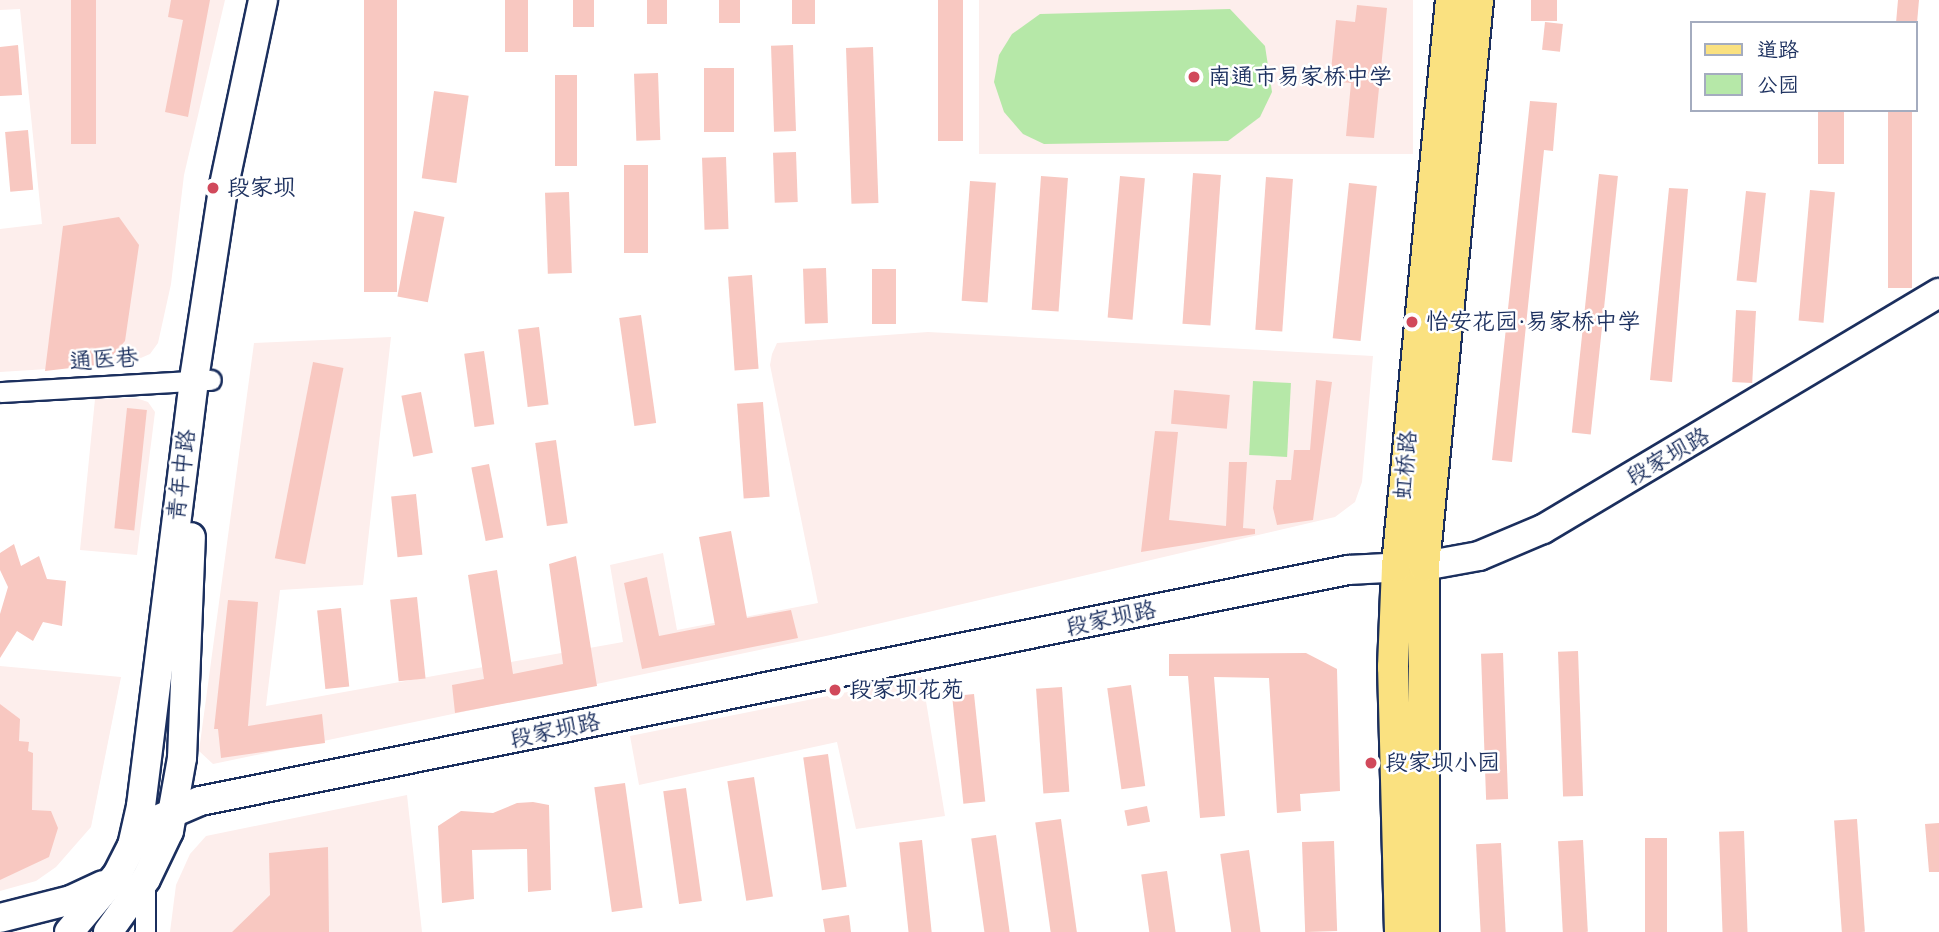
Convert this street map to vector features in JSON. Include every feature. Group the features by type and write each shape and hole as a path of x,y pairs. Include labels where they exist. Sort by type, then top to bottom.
{"main road":[{"name":"青年中路","path":"108,932 146,879 163,847 182,758 192,518 223,190 263,0"},
{"name":"青年中路","path":"66,930 117,875 132,846 147,766 203,380 280,0"},
{"name":"虹桥路","path":"1424,932 1411,566 1451,0"},
{"name":"虹桥路","path":"1400,932 1393,667 1411,566 1478,0"},
{"name":"段家坝路","path":"132,846 154,821 180,807 224,797 1334,573 1479,556 1543,529 1939,293"},
{"name":"段家坝路","path":"163,847 198,813 224,797"},
{"path":"0,918 71,900 117,875"},
{"path":"66,930 119,905 146,879"}],"street":[{"name":"通医巷","path":"0,392 203,380"},
{"path":"132,846 146,879 145,932"}],"shaded area":[{"path":"0,0 225,0 184,175 171,284 158,343 150,354 127,364 0,372 0,229 42,224 20,9 0,10"},
{"name":"南通市易家桥中学","path":"979,0 1413,0 1413,154 979,154"},
{"path":"928,332 1373,356 1362,482 1355,502 1335,517 826,636 213,764 199,751 254,343 391,337 363,585 280,590 266,706 623,642 610,565 663,553 677,630 818,603 770,365 772,354 777,343"},
{"path":"136,398 148,402 155,412 137,555 80,550 95,399"},
{"path":"0,666 121,677 91,827 56,867 36,881 0,891"},
{"path":"922,677 945,816 856,829 837,742 639,785 630,736"},
{"path":"407,795 422,932 170,932 176,885 190,854 206,836"}],"green space":[{"path":"1230,9 1265,46 1272,92 1260,117 1228,141 1044,144 1023,134 1004,112 994,82 999,55 1012,34 1040,14"},
{"path":"1253,381 1291,383 1287,457 1249,455"}],"building":[{"path":"71,0 96,0 96,144 71,144"},
{"path":"171,0 210,0 188,117 165,112 183,20 168,17"},
{"path":"364,0 397,0 397,292 364,292"},
{"path":"505,0 528,0 528,52 505,52"},
{"path":"573,0 594,0 594,27 573,27"},
{"path":"647,0 667,0 667,24 647,24"},
{"path":"719,0 740,0 740,23 719,23"},
{"path":"792,0 815,0 815,24 792,24"},
{"path":"938,0 963,0 963,141 938,141"},
{"path":"1531,0 1557,0 1557,21 1531,21"},
{"path":"1898,0 1919,0 1917,21 1896,21"},
{"path":"1357,5 1387,8 1374,138 1346,136 1351,83 1330,81 1336,20 1355,22"},
{"path":"1545,22 1563,24 1560,52 1542,50"},
{"path":"18,45 22,95 0,96 0,47"},
{"path":"793,45 796,131 774,132 771,46"},
{"path":"873,47 878,203 851,204 846,48"},
{"path":"704,68 734,68 734,132 704,132"},
{"path":"658,73 660,140 636,141 634,74"},
{"path":"555,75 577,75 577,166 555,166"},
{"path":"434,91 469,96 456,183 422,178"},
{"path":"1530,101 1557,103 1553,151 1544,150 1512,462 1492,460"},
{"path":"1818,112 1844,112 1844,164 1818,164"},
{"path":"1888,112 1912,112 1912,288 1888,288"},
{"path":"28,130 33,190 10,192 5,132"},
{"path":"796,152 798,202 775,203 773,153"},
{"path":"726,157 729,229 705,230 702,158"},
{"path":"624,165 648,165 648,253 624,253"},
{"path":"1193,173 1221,175 1210,326 1182,324"},
{"path":"1599,174 1618,176 1591,435 1572,433"},
{"path":"1041,176 1068,178 1059,312 1032,310"},
{"path":"1120,176 1145,178 1133,320 1108,317"},
{"path":"1266,177 1293,179 1282,332 1255,330"},
{"path":"970,181 996,183 988,303 962,301"},
{"path":"1349,183 1377,186 1361,341 1333,338"},
{"path":"1669,188 1688,189 1672,382 1650,380"},
{"path":"1810,190 1835,192 1823,323 1799,321"},
{"path":"1746,191 1766,193 1756,283 1737,281"},
{"path":"569,192 572,273 548,274 545,193"},
{"path":"414,211 444,217 428,302 397,296"},
{"path":"119,217 139,245 125,341 105,364 45,371 63,226"},
{"path":"826,268 828,323 805,324 803,269"},
{"path":"872,269 896,269 896,324 872,324"},
{"path":"752,275 759,369 735,370 728,277"},
{"path":"1736,310 1756,311 1752,383 1732,382"},
{"path":"641,315 656,423 634,426 619,318"},
{"path":"539,327 549,404 528,407 518,330"},
{"path":"484,351 494,424 474,427 464,354"},
{"path":"313,362 343,368 305,564 275,558"},
{"path":"1316,380 1332,382 1313,520 1277,525 1273,508 1276,480 1291,480 1294,450 1310,450"},
{"path":"1174,390 1230,395 1227,429 1171,424"},
{"path":"421,392 433,453 413,457 401,396"},
{"path":"763,402 770,497 744,499 737,404"},
{"path":"127,408 147,410 134,530 114,528"},
{"path":"1155,431 1178,432 1169,520 1226,526 1229,462 1247,462 1243,528 1255,529 1255,534 1141,552"},
{"path":"556,440 568,523 547,526 535,443"},
{"path":"489,464 503,538 486,541 471,467"},
{"path":"416,494 422,555 398,557 391,497"},
{"path":"731,531 747,618 791,610 798,638 642,669 624,583 647,577 659,636 715,625 699,537"},
{"path":"14,544 21,566 39,556 47,579 66,581 62,626 43,622 33,641 17,631 0,658 0,614 8,587 0,570 0,553"},
{"path":"576,556 597,686 455,713 452,685 484,679 468,575 497,570 513,674 563,664 549,564"},
{"path":"417,597 426,679 399,681 390,600"},
{"path":"228,600 258,602 248,726 322,714 325,743 221,758 218,729 214,729"},
{"path":"341,608 349,687 325,689 317,611"},
{"path":"1578,651 1583,796 1563,797 1558,652"},
{"path":"1306,653 1337,669 1340,791 1300,794 1301,811 1277,813 1269,678 1214,677 1225,816 1200,818 1188,676 1169,676 1169,654"},
{"path":"1503,653 1508,799 1486,800 1481,654"},
{"path":"1131,685 1145,786 1121,789 1107,688"},
{"path":"1062,687 1069,792 1043,794 1036,689"},
{"path":"974,694 985,801 963,804 952,696"},
{"path":"0,704 20,719 19,741 29,742 28,751 33,753 32,810 51,811 58,828 49,857 0,880"},
{"path":"828,754 847,887 822,890 803,757"},
{"path":"754,777 773,897 746,901 727,781"},
{"path":"625,783 643,908 612,912 594,787"},
{"path":"686,788 702,901 679,904 663,791"},
{"path":"517,803 549,805 551,890 528,892 527,849 472,850 474,899 442,903 438,826 461,811 493,813"},
{"path":"1147,806 1150,822 1127,826 1124,810"},
{"path":"1061,819 1077,932 1051,932 1035,823"},
{"path":"1857,819 1865,932 1842,932 1834,821"},
{"path":"1939,823 1939,872 1929,872 1925,824"},
{"path":"1744,831 1748,932 1723,932 1719,832"},
{"path":"996,835 1010,932 984,932 971,838"},
{"path":"1645,838 1667,838 1667,932 1645,932"},
{"path":"922,840 932,932 909,932 899,842"},
{"path":"1583,840 1588,932 1563,932 1558,841"},
{"path":"1334,841 1337,931 1305,932 1302,842"},
{"path":"1501,843 1506,932 1481,932 1476,844"},
{"path":"328,847 329,932 232,932 270,895 269,853"},
{"path":"1249,850 1261,932 1231,932 1220,854"},
{"path":"1167,871 1176,932 1149,932 1141,875"},
{"path":"849,915 851,932 825,932 823,919"}],"place":[{"name":"南通市易家桥中学","path":"1194,77"},
{"name":"段家坝","path":"213,188"},
{"name":"怡安花园·易家桥中学","path":"1412,322"},
{"name":"段家坝花苑","path":"835,690"},
{"name":"段家坝小园","path":"1371,763"}]}
